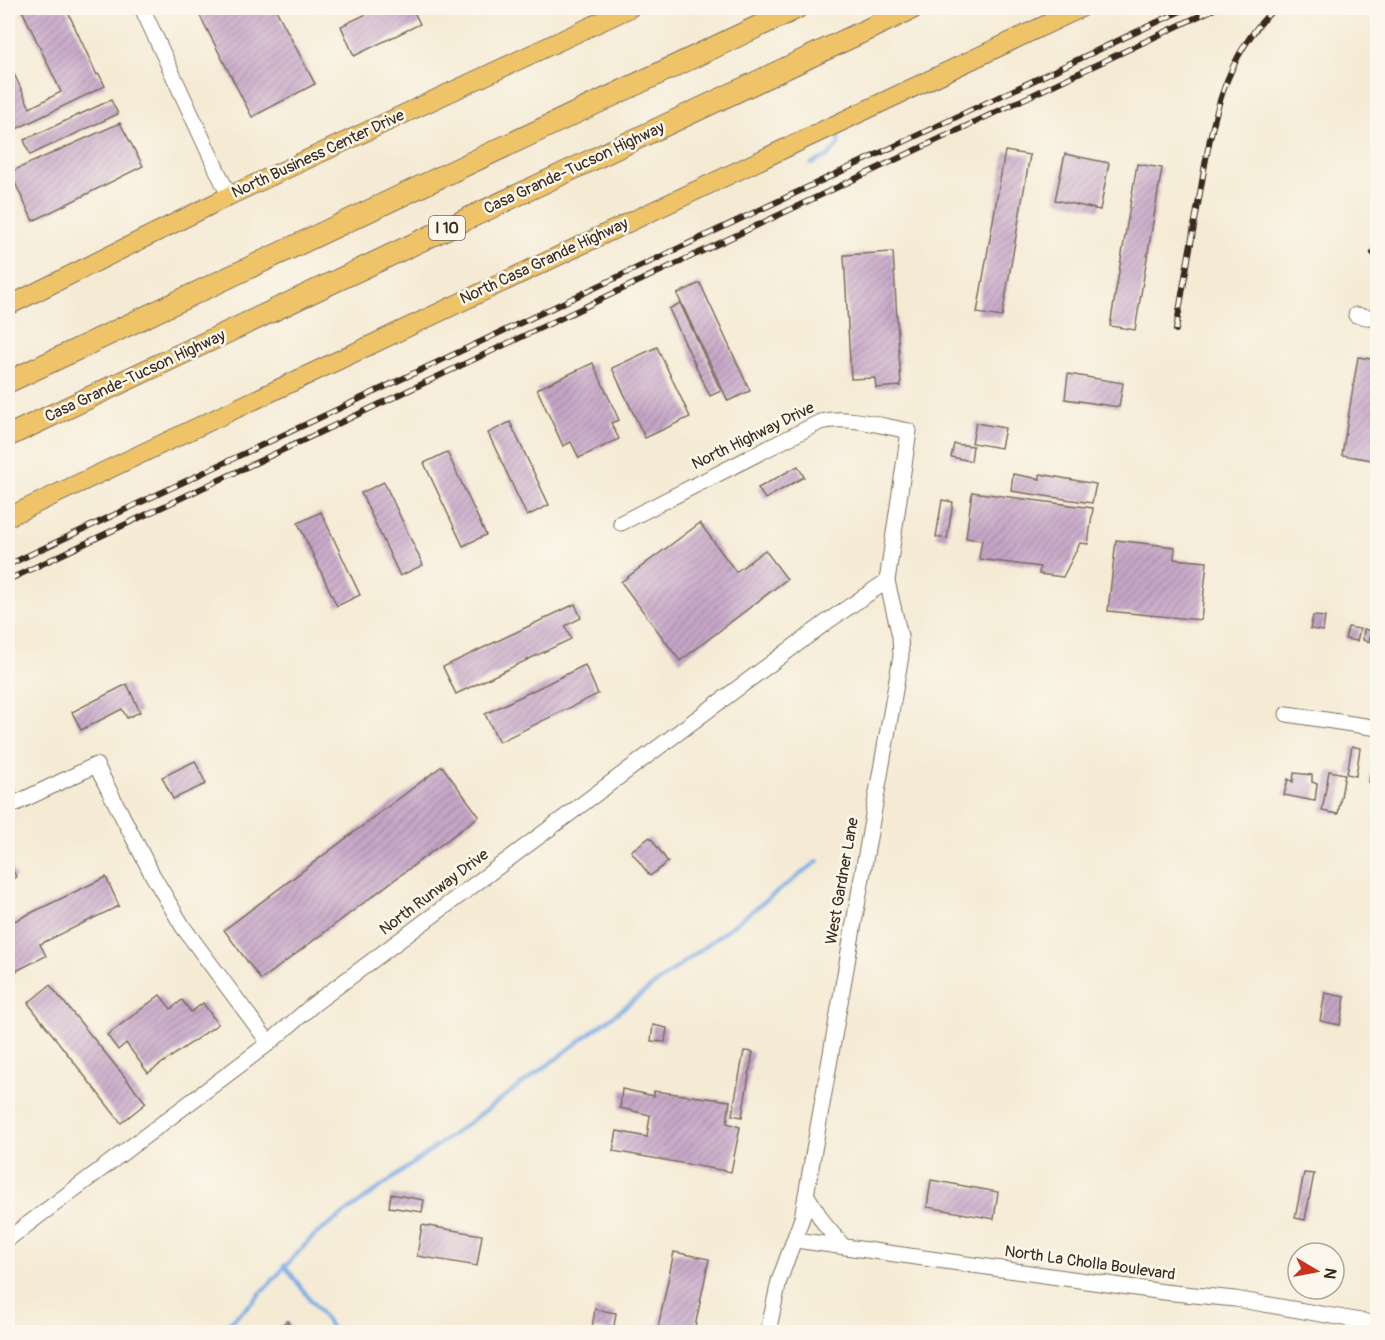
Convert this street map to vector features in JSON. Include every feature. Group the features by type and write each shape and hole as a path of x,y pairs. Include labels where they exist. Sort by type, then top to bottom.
{"highway":[{"path":"8,382 796,8"},
{"name":"Casa Grande-Tucson Highway","path":"8,436 913,8"}],"main road":[{"name":"North Business Center Drive","path":"8,306 229,196 630,8"},
{"name":"North Casa Grande Highway","path":"8,517 1081,8"}],"street":[{"path":"142,8 229,196"},
{"path":"590,26 603,8"},
{"path":"1356,315 1377,319"},
{"name":"North Highway Drive","path":"621,523 820,422 832,419 847,420 909,432"},
{"name":"West Gardner Lane","path":"768,1332 779,1281 796,1240 806,1194 901,656 900,636 887,581 909,432"},
{"name":"North Runway Drive","path":"8,1239 269,1043 342,983 828,621 887,581"},
{"path":"1287,714 1377,728"},
{"path":"8,807 96,765 152,874 183,927 269,1043"},
{"path":"806,1194 825,1225 843,1245"},
{"name":"North La Cholla Boulevard","path":"796,1240 1164,1292 1235,1299 1377,1324"}],"building":[{"path":"21,8 66,8 97,75 99,74 105,86 8,133 8,61 30,108 61,92"},
{"path":"196,8 275,8 315,84 252,117"},
{"path":"379,8 412,8 420,24 354,56 341,26"},
{"path":"111,100 118,114 30,155 24,140"},
{"path":"120,123 143,166 33,221 10,172"},
{"path":"1005,151 1030,155 1002,317 977,313"},
{"path":"1065,154 1109,163 1100,210 1055,200"},
{"path":"1137,164 1162,168 1135,330 1110,326"},
{"path":"893,252 901,386 876,388 875,378 851,379 844,255"},
{"path":"700,283 750,391 728,401 677,294"},
{"path":"680,303 721,391 710,396 669,309"},
{"path":"657,347 690,417 645,438 612,368"},
{"path":"1358,357 1378,360 1378,461 1342,455"},
{"path":"593,363 619,420 611,423 619,439 579,458 571,442 563,446 537,389"},
{"path":"1068,374 1123,383 1119,407 1065,399"},
{"path":"510,422 549,505 527,516 488,433"},
{"path":"976,423 1005,428 1001,448 972,443"},
{"path":"954,444 973,446 971,461 951,457"},
{"path":"447,452 486,535 463,546 424,463"},
{"path":"798,466 804,477 765,499 758,488"},
{"path":"1013,474 1040,479 1040,474 1096,484 1092,503 1011,491"},
{"path":"384,482 423,565 400,576 361,493"},
{"path":"972,492 1093,508 1088,544 1080,543 1063,577 1039,574 1040,567 979,559 982,540 966,538"},
{"path":"942,500 953,502 947,539 936,537"},
{"path":"321,512 360,595 337,606 298,523"},
{"path":"700,523 736,572 765,550 787,579 680,661 621,582"},
{"path":"1116,540 1175,547 1174,559 1207,562 1201,620 1108,611"},
{"path":"575,604 581,618 565,626 571,639 456,694 443,667"},
{"path":"1313,616 1325,617 1323,631 1310,629"},
{"path":"1348,627 1360,629 1357,641 1345,639"},
{"path":"1364,629 1371,631 1369,642 1363,640"},
{"path":"585,665 598,694 499,742 485,714"},
{"path":"127,684 140,712 127,718 122,709 81,730 72,712"},
{"path":"1352,746 1360,748 1356,776 1347,774"},
{"path":"1375,752 1378,752 1378,783 1369,782"},
{"path":"195,761 206,784 173,799 162,777"},
{"path":"442,766 479,816 261,980 224,930"},
{"path":"1329,771 1345,774 1338,814 1322,811"},
{"path":"1294,773 1312,775 1312,782 1317,784 1315,801 1284,795 1288,779 1293,782"},
{"path":"650,837 668,862 650,876 631,851"},
{"path":"8,860 16,877 8,881"},
{"path":"106,877 119,906 40,944 46,956 8,975 8,924"},
{"path":"50,985 146,1103 121,1123 28,1003"},
{"path":"1325,993 1345,997 1340,1025 1320,1021"},
{"path":"160,995 171,1009 182,1000 191,1012 203,1003 218,1024 148,1073 126,1043 118,1050 107,1035"},
{"path":"653,1025 667,1028 665,1042 651,1041"},
{"path":"744,1051 753,1052 742,1117 732,1115"},
{"path":"622,1089 654,1096 654,1091 730,1101 727,1123 740,1127 731,1172 613,1151 617,1131 647,1137 650,1115 620,1108"},
{"path":"1304,1173 1314,1174 1305,1220 1295,1218"},
{"path":"931,1180 998,1192 994,1219 927,1207"},
{"path":"391,1194 424,1200 422,1212 389,1207"},
{"path":"422,1225 482,1235 477,1266 417,1256"},
{"path":"674,1252 709,1259 694,1332 657,1332"},
{"path":"595,1309 616,1313 613,1332 592,1328"},
{"path":"287,1321 290,1325 280,1332 277,1329"}],"waterway":[{"path":"811,164 828,156 838,145 839,137"},
{"path":"216,1332 256,1298 315,1235 556,1059 818,861"},
{"path":"284,1265 335,1332"}],"railway":[{"path":"8,565 1187,8"},
{"path":"8,580 1216,8"},
{"path":"1176,330 1208,147 1221,96 1242,50 1275,8"},
{"path":"1373,253 1378,246"}]}
